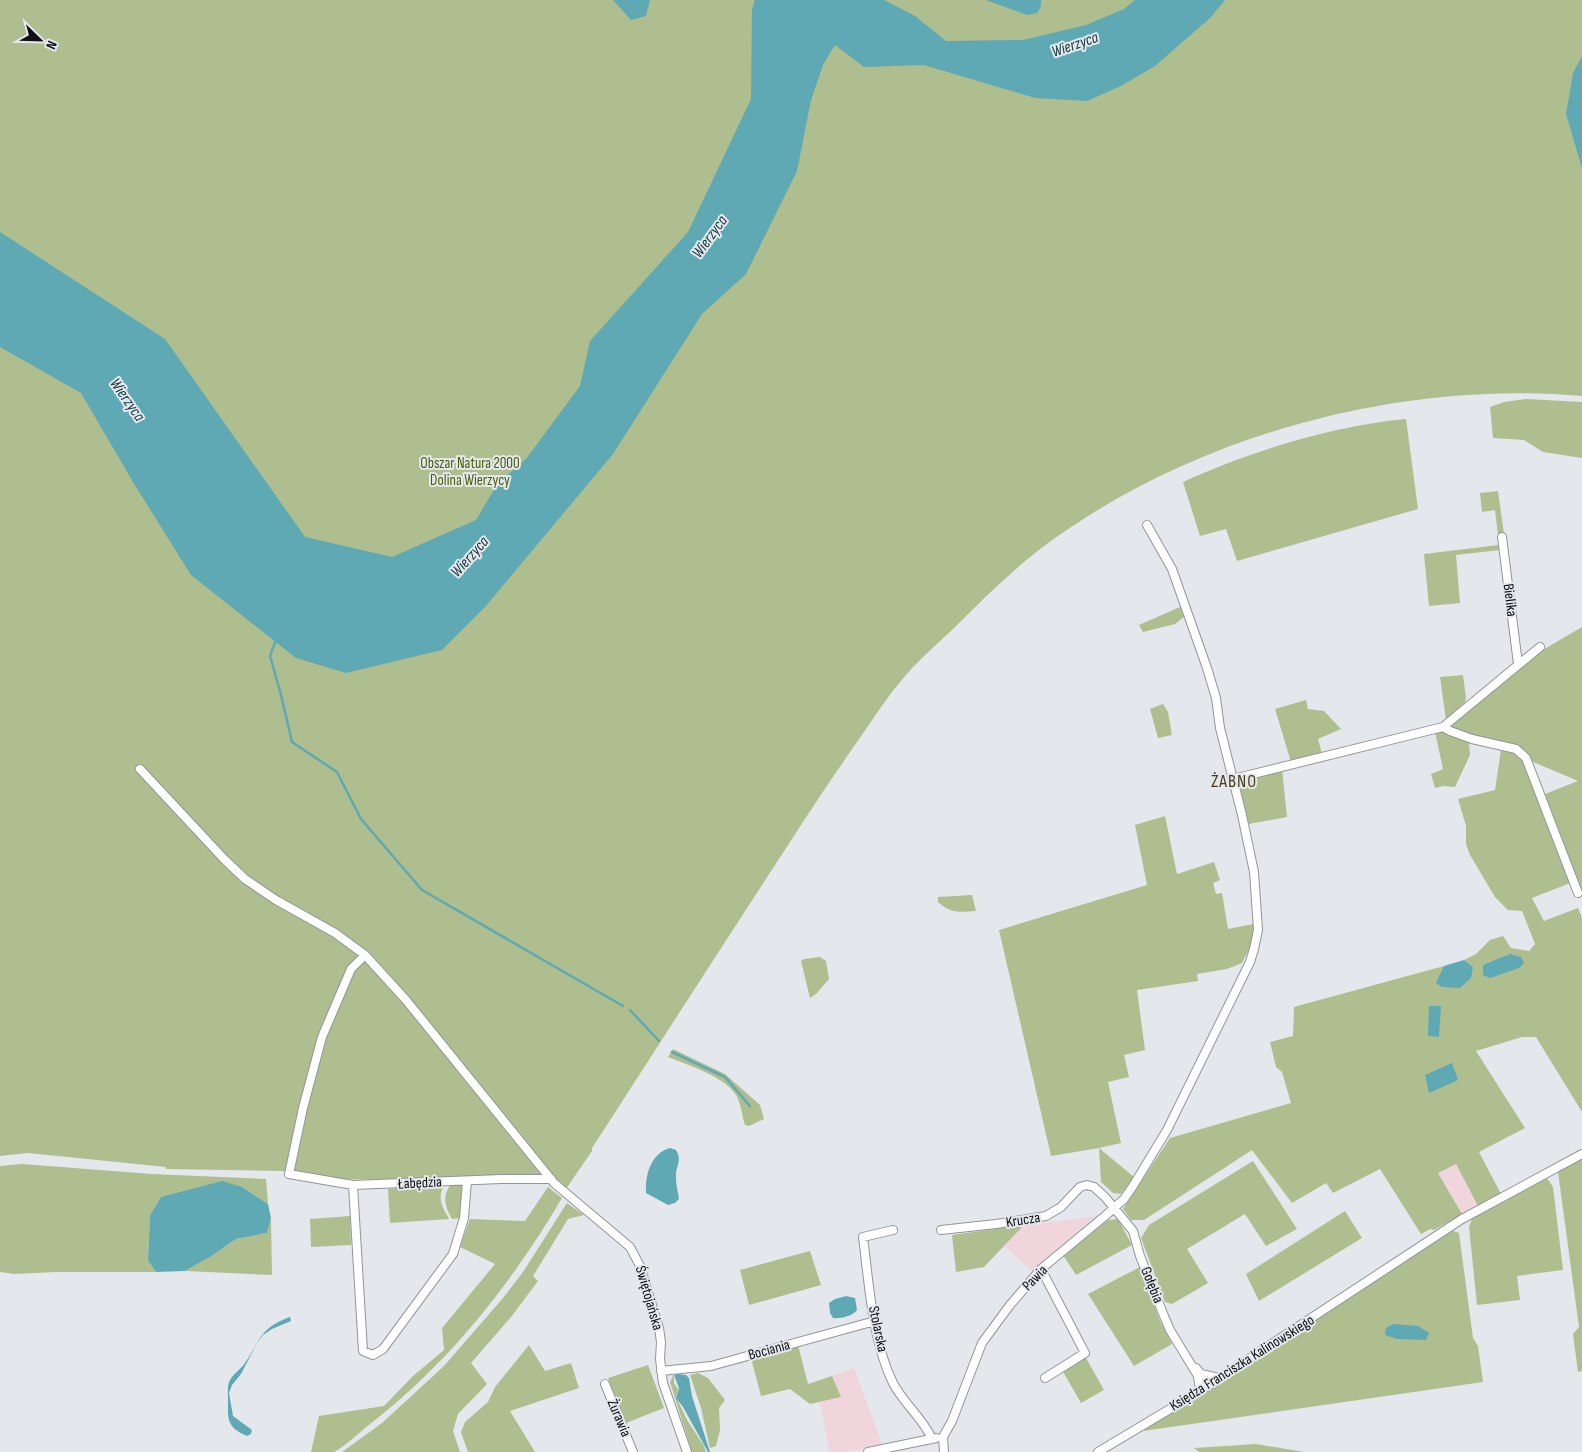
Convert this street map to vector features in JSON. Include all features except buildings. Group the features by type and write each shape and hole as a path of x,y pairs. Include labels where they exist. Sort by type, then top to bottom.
{"street":[{"name":"Pawia","path":"943,1437 952,1421 982,1343 1010,1305 1042,1269 1114,1208 1133,1186 1167,1130 1250,962 1256,942 1258,921 1254,872 1220,728 1216,698 1208,668 1172,569 1147,525"},
{"name":"Bielika","path":"1502,537 1518,664"},
{"path":"1233,779 1443,726 1540,647"},
{"path":"1443,726 1450,731 1472,739 1516,749 1526,758 1578,892"},
{"name":"Świętojańska","path":"140,769 224,859 246,879 276,900 335,933 365,955 406,1000 551,1180 624,1241 637,1258 659,1328 663,1383 687,1452"},
{"name":"Łabędzia","path":"365,955 351,969 322,1037 303,1108 289,1174 353,1185 551,1180"},
{"name":"Księdza Franciszka Kalinowskiego","path":"1098,1452 1200,1391 1462,1219 1582,1154"},
{"path":"353,1185 363,1351 373,1355 383,1348 453,1254 464,1218 467,1181"},
{"name":"Krucza","path":"941,1230 1046,1216 1061,1207 1076,1190 1087,1185 1098,1189 1114,1208"},
{"name":"Gołębia","path":"1114,1208 1133,1231 1140,1256 1164,1316 1170,1330 1198,1376 1200,1391"},
{"name":"Stolarska","path":"893,1230 862,1237 875,1321 880,1345 894,1385 907,1405 928,1430 932,1439"},
{"path":"1042,1269 1085,1353 1045,1378"},
{"name":"Bociania","path":"661,1371 711,1366 875,1321"},
{"name":"Gołębia","path":"1190,1363 1201,1374 1218,1378"},
{"name":"Żurawia","path":"605,1384 633,1452"},
{"path":"868,1452 943,1437 944,1452"}],"shaded area":[{"path":"1456,1164 1478,1206 1462,1214 1438,1173"},
{"path":"1099,1216 1033,1272 1004,1246 1024,1225"},
{"path":"854,1368 883,1446 847,1452 829,1452 820,1402 841,1397 832,1376"}],"green space":[{"name":"Obszar Natura 2000 Dolina Wierzycy","path":"0,0 1582,0 1582,396 1514,393 1446,397 1376,406 1308,421 1241,442 1176,468 1115,500 1044,546 1003,580 926,654 887,699 799,828 566,1189 557,1183 343,1179 282,1171 166,1169 166,1167 28,1153 0,1156"},
{"path":"1526,399 1582,402 1582,458 1543,452 1524,440 1493,438 1490,407 1504,402"},
{"path":"1406,419 1418,509 1237,561 1226,529 1200,536 1183,482 1236,460 1292,442 1350,427"},
{"path":"1498,491 1504,534 1498,535 1495,510 1482,512 1480,493"},
{"path":"1499,545 1500,550 1456,555 1460,603 1429,606 1424,554"},
{"path":"1180,607 1184,617 1175,624 1143,632 1139,625"},
{"path":"1582,627 1582,892 1545,794 1578,781 1517,755 1522,760 1570,883 1532,898 1544,921 1578,908 1582,918 1582,1112 1536,1037 1522,1037 1476,1051 1525,1128 1479,1152 1501,1194 1478,1206 1456,1164 1438,1173 1462,1214 1434,1230 1430,1229 1421,1234 1380,1169 1333,1193 1326,1183 1292,1203 1252,1150 1144,1220 1131,1220 1123,1209 1170,1138 1291,1103 1282,1072 1276,1067 1270,1042 1293,1036 1294,1007 1444,966 1440,976 1473,967 1464,960 1476,954 1490,940 1503,936 1511,948 1529,951 1535,944 1522,911 1508,910 1495,897 1470,855 1466,844 1466,826 1458,799 1495,790 1501,750 1510,751 1449,728 1529,658"},
{"path":"1463,675 1465,702 1446,720 1440,677"},
{"path":"1306,700 1308,709 1324,711 1341,729 1318,739 1322,754 1291,762 1275,709"},
{"path":"1163,704 1168,712 1172,735 1158,738 1150,709"},
{"path":"1435,732 1445,732 1469,743 1470,755 1455,787 1444,786 1435,788 1431,774 1443,769"},
{"path":"1282,769 1287,817 1249,824 1240,788 1246,778"},
{"path":"1165,816 1177,874 1214,862 1220,880 1213,883 1216,894 1222,893 1228,929 1253,924 1254,940 1242,963 1227,969 1197,974 1198,981 1137,990 1145,1050 1124,1055 1129,1077 1108,1082 1121,1143 1051,1156 999,930 1147,885 1135,825"},
{"path":"972,895 976,911 964,912 947,909 938,902 938,897"},
{"path":"820,957 826,961 829,979 810,998 801,961"},
{"path":"673,1049 725,1074 760,1105 764,1119 749,1126 745,1125 738,1098 730,1088 705,1072 668,1057"},
{"path":"1099,1148 1134,1177 1121,1194 1113,1193 1101,1182"},
{"path":"1582,1159 1582,1371 1578,1372 1573,1334 1579,1327 1558,1172"},
{"path":"1253,1161 1297,1229 1266,1246 1245,1214 1187,1249 1208,1283 1172,1304 1165,1302 1141,1238 1149,1225"},
{"path":"22,1164 152,1174 266,1179 268,1204 242,1187 161,1197 150,1215 148,1259 156,1272 14,1274 0,1272 0,1166"},
{"path":"1547,1178 1553,1187 1563,1270 1517,1276 1520,1300 1477,1305 1469,1227 1472,1219"},
{"path":"444,1185 441,1194 442,1206 449,1219 390,1223 388,1189"},
{"path":"450,1185 462,1186 461,1218 452,1219 446,1206 445,1198"},
{"path":"548,1187 562,1198 543,1230 500,1291 452,1348 399,1400 342,1447 334,1452 311,1452 319,1416 384,1406 413,1376 444,1350 442,1328 495,1264 460,1247 470,1219 525,1221"},
{"path":"567,1203 584,1215 568,1219 533,1276 538,1281 511,1317 471,1363 487,1384 458,1414 453,1431 460,1452 342,1452 382,1423 444,1366 523,1272"},
{"path":"1345,1211 1362,1238 1259,1301 1246,1274"},
{"path":"350,1216 351,1245 311,1247 310,1219"},
{"path":"271,1218 272,1275 185,1271 236,1239 267,1233"},
{"path":"1118,1219 1132,1245 1076,1275 1063,1255 1108,1220"},
{"path":"1024,1225 984,1267 956,1272 952,1235"},
{"path":"1451,1230 1459,1233 1473,1338 1478,1346 1483,1382 1143,1431 1385,1275"},
{"path":"810,1251 821,1285 749,1305 740,1270"},
{"path":"1140,1267 1160,1321 1172,1344 1134,1366 1088,1294"},
{"path":"529,1345 545,1371 571,1363 579,1388 510,1411 535,1452 468,1452 461,1432 465,1422 488,1402 495,1387"},
{"path":"798,1345 808,1384 832,1376 841,1397 810,1404 790,1389 761,1396 751,1358"},
{"path":"1086,1358 1104,1390 1081,1403 1062,1370"},
{"path":"648,1365 664,1408 626,1423 608,1378"},
{"path":"698,1373 708,1378 725,1400 719,1408 720,1430 716,1446 710,1448 701,1408 690,1375"},
{"path":"674,1374 674,1383 678,1389 676,1397 706,1452 692,1452 670,1382"},
{"path":"1256,1444 1304,1452 1199,1452 1194,1448"}],"water":[{"path":"613,0 650,0 646,16 631,20"},
{"name":"Wierzyca","path":"755,0 884,0 915,16 946,41 1023,40 1086,25 1124,9 1135,0 1225,0 1210,18 1155,66 1121,86 1087,101 1035,98 924,65 864,67 835,45 823,65 811,100 797,171 746,274 702,314 613,454 485,607 442,650 346,673 296,658 191,575 133,482 81,393 0,347 0,232 165,339 305,537 392,557 476,520 498,483 526,459 580,386 590,341 688,232 751,99 752,9"},
{"path":"986,0 1041,0 1041,6 1037,13 1027,15"},
{"path":"1582,56 1582,168 1566,114 1573,73"},
{"path":"1510,954 1521,957 1524,963 1519,968 1490,978 1483,975 1483,965"},
{"path":"1464,960 1473,967 1471,978 1460,988 1442,987 1436,983 1444,966"},
{"path":"1429,1006 1441,1006 1439,1037 1428,1036"},
{"path":"1452,1063 1458,1080 1429,1093 1425,1075"},
{"path":"670,1148 676,1150 679,1158 676,1178 679,1199 675,1203 668,1205 646,1193 646,1186 650,1166 658,1155"},
{"path":"222,1181 242,1187 268,1204 271,1218 267,1233 236,1239 185,1271 156,1272 148,1260 150,1215 161,1197"},
{"path":"846,1296 855,1298 857,1310 846,1317 833,1318 830,1313 829,1303"},
{"path":"290,1317 291,1321 272,1329 263,1335 257,1343 262,1335 273,1325"},
{"path":"1393,1324 1418,1326 1429,1333 1426,1340 1397,1339 1385,1335 1386,1328"},
{"path":"257,1344 229,1393 233,1416 252,1430 251,1434 247,1436 232,1426 228,1417 228,1387 229,1382 245,1363"},
{"path":"674,1375 686,1375 689,1378 692,1396 710,1452 708,1452 676,1398 679,1388"}],"waterway":[{"path":"276,640 270,656 292,742 337,772 361,819 422,890 623,1006"},
{"path":"630,1010 659,1041"},
{"path":"672,1052 725,1077 750,1106"}],"district":[{"name":"ŻABNO","path":"1234,781"}]}
